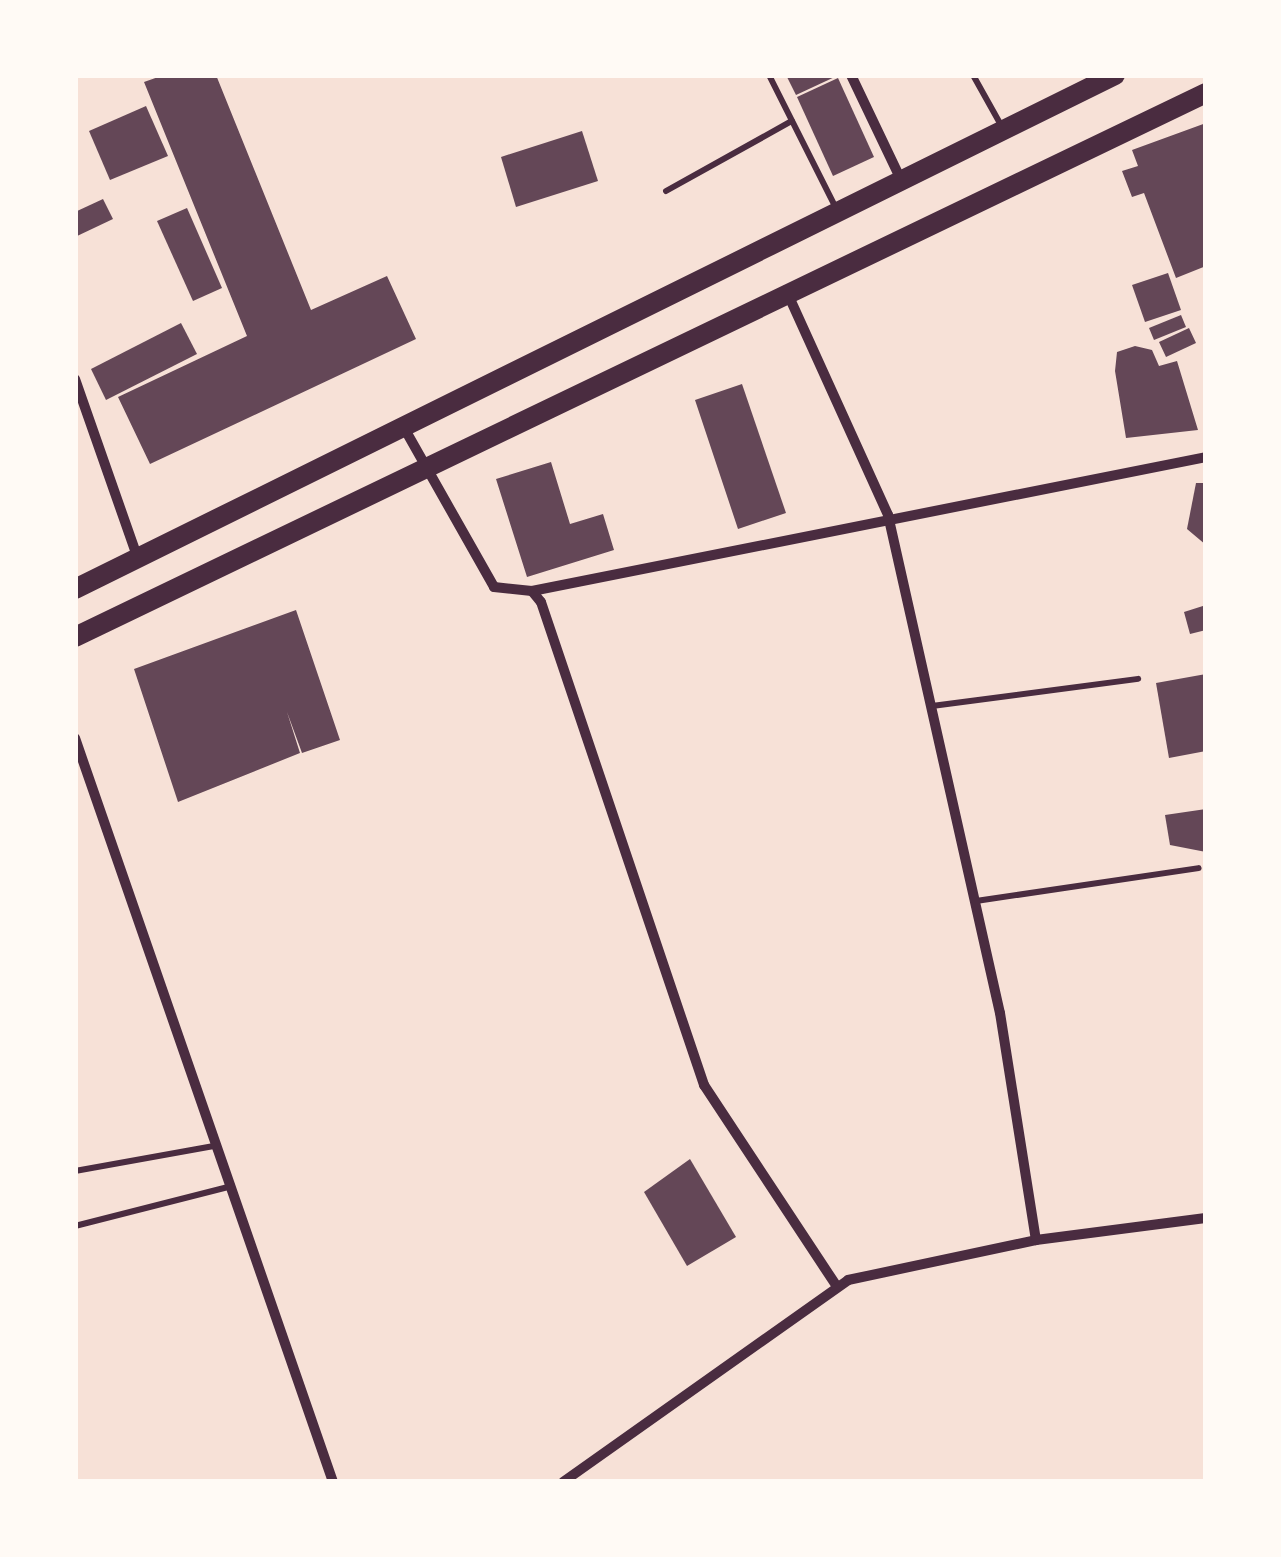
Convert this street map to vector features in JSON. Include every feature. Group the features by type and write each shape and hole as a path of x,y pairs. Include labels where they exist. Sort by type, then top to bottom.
{"highway":[{"path":"75,589 1115,75"},
{"path":"75,637 426,471 786,290 1206,93"}],"street":[{"path":"851,75 901,180"},
{"path":"786,290 888,515 974,901 1036,1240"},
{"path":"75,378 137,556"},
{"path":"403,426 494,586 532,592 888,515 1206,457"},
{"path":"532,592 704,1085 836,1285"},
{"path":"75,738 333,1482"},
{"path":"563,1482 836,1285 1036,1240 1206,1218"}],"lane":[{"path":"770,75 838,211"},
{"path":"973,75 1004,130"},
{"path":"666,190 792,122"},
{"path":"931,706 1138,679"},
{"path":"974,901 1199,868"},
{"path":"75,1171 214,1146"},
{"path":"75,1226 228,1186"}],"building":[{"path":"164,75 216,75 311,310 387,276 416,339 150,464 118,397 247,336 144,82"},
{"path":"786,75 839,75 796,95"},
{"path":"838,78 874,157 833,176 797,97"},
{"path":"146,106 168,156 110,180 89,131"},
{"path":"1206,123 1206,266 1176,278 1144,193 1132,197 1122,171 1138,166 1132,150"},
{"path":"582,131 598,181 516,207 501,157"},
{"path":"103,199 113,219 75,237 75,212"},
{"path":"187,208 222,288 193,301 157,221"},
{"path":"1168,273 1181,310 1145,322 1132,285"},
{"path":"1181,315 1186,327 1154,340 1149,328"},
{"path":"181,323 197,354 106,400 91,369"},
{"path":"1189,328 1196,343 1166,357 1159,342"},
{"path":"1135,346 1152,350 1159,366 1177,361 1198,430 1126,438 1115,371 1117,352"},
{"path":"742,384 786,513 738,529 695,400"},
{"path":"551,462 570,524 603,514 614,550 527,577 496,479"},
{"path":"1196,483 1206,483 1206,545 1187,529"},
{"path":"1206,605 1206,630 1190,634 1184,612"},
{"path":"296,610 340,740 302,753 287,712 300,753 178,802 134,669"},
{"path":"1206,674 1206,751 1169,758 1156,683"},
{"path":"1206,809 1206,852 1170,845 1165,815"},
{"path":"690,1159 736,1237 687,1266 644,1192"}]}
